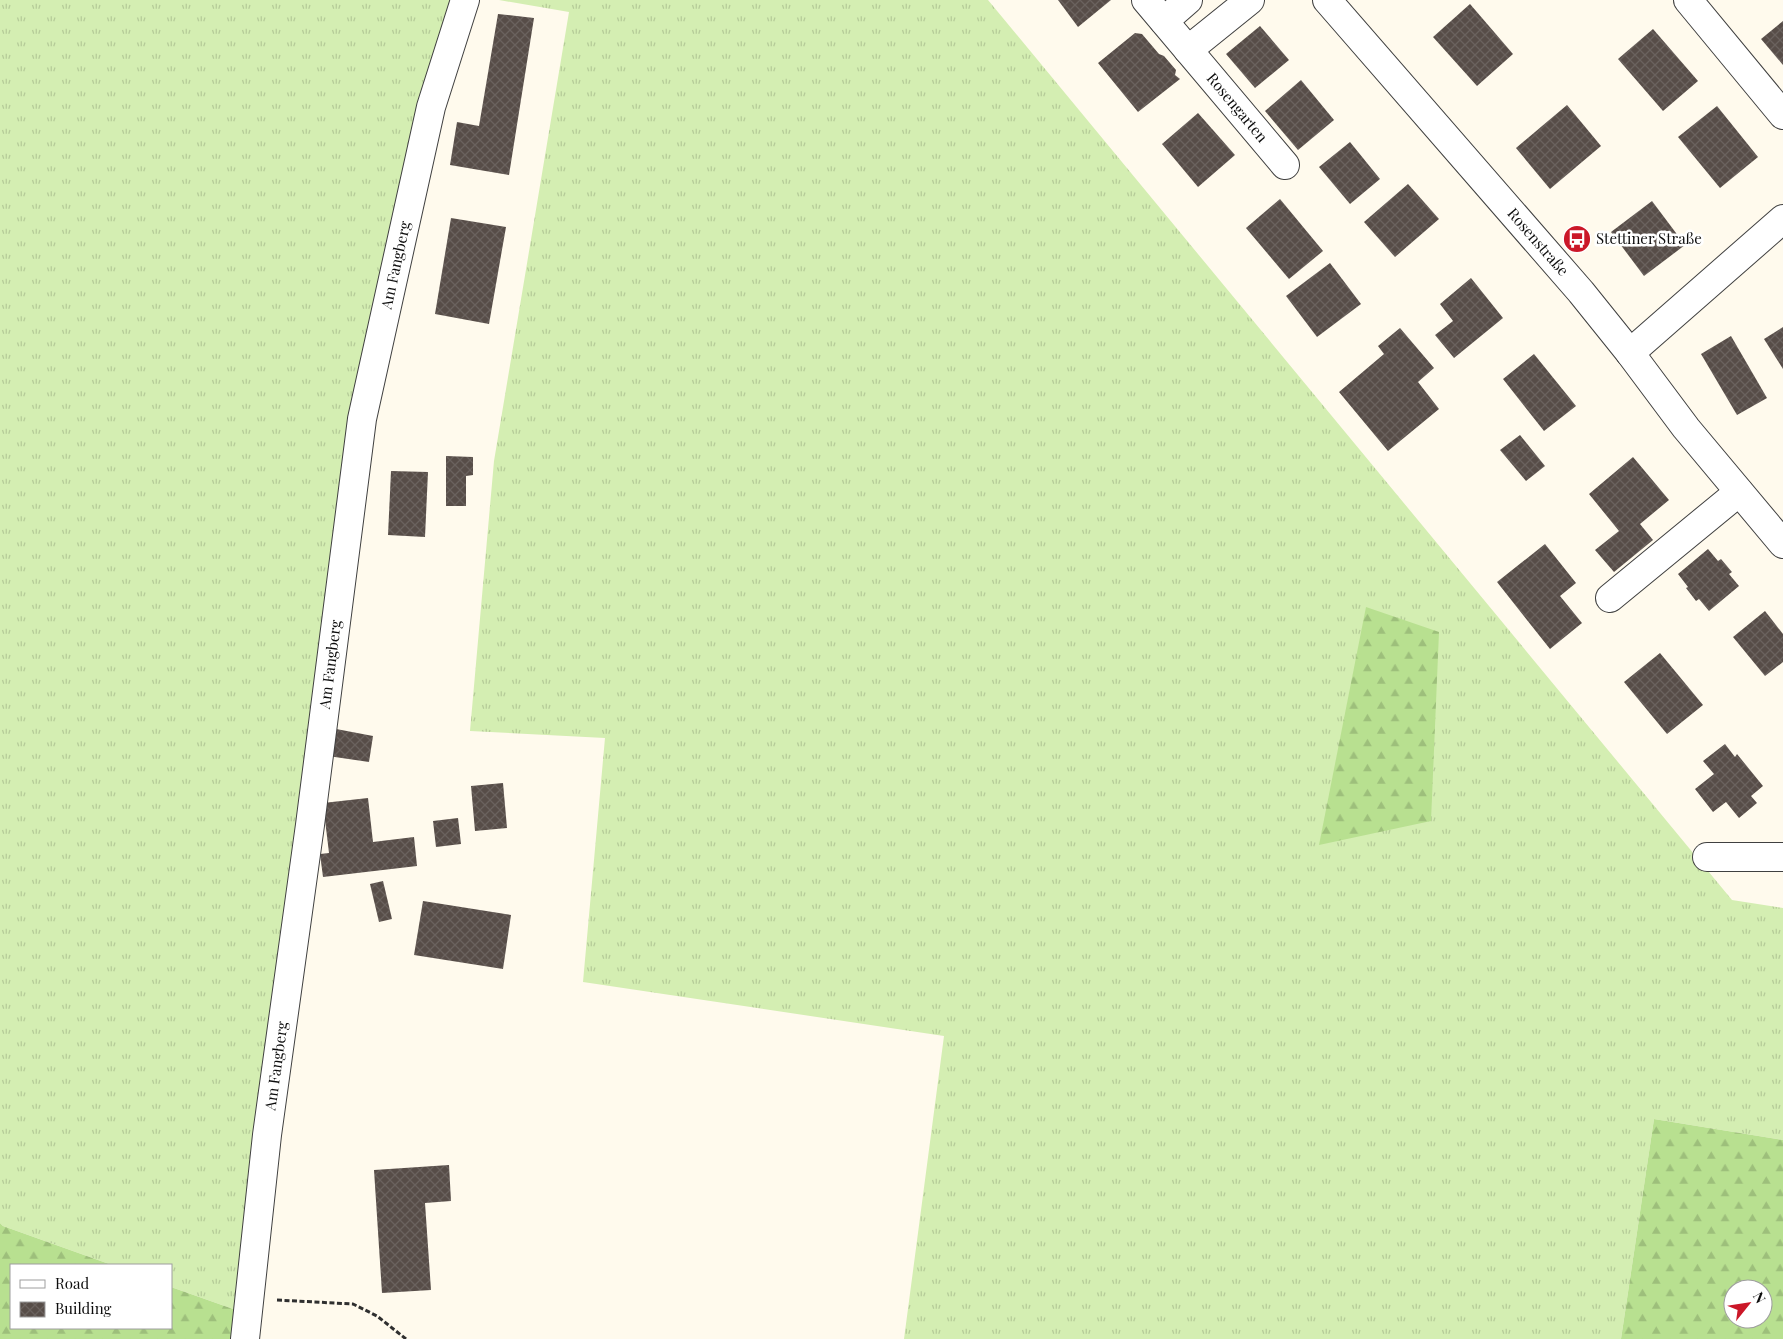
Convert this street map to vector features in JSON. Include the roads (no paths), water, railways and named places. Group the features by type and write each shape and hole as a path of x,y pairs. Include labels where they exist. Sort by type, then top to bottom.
{"street":[{"name":"Am Fangberg","path":"245,1339 269,1125 309,835 362,419 431,107 465,0"},
{"name":"Rosengarten","path":"1146,0 1285,165"},
{"path":"1164,21 1188,0"},
{"path":"1188,50 1250,0"},
{"name":"Rosenstraße","path":"1327,0 1581,292 1630,353 1686,428 1783,544"},
{"path":"1688,0 1783,115"},
{"path":"1630,353 1783,219"},
{"path":"1610,598 1739,492"},
{"path":"1707,857 1783,858"}],"place":[{"name":"Stettiner Straße","path":"1577,239"}]}
